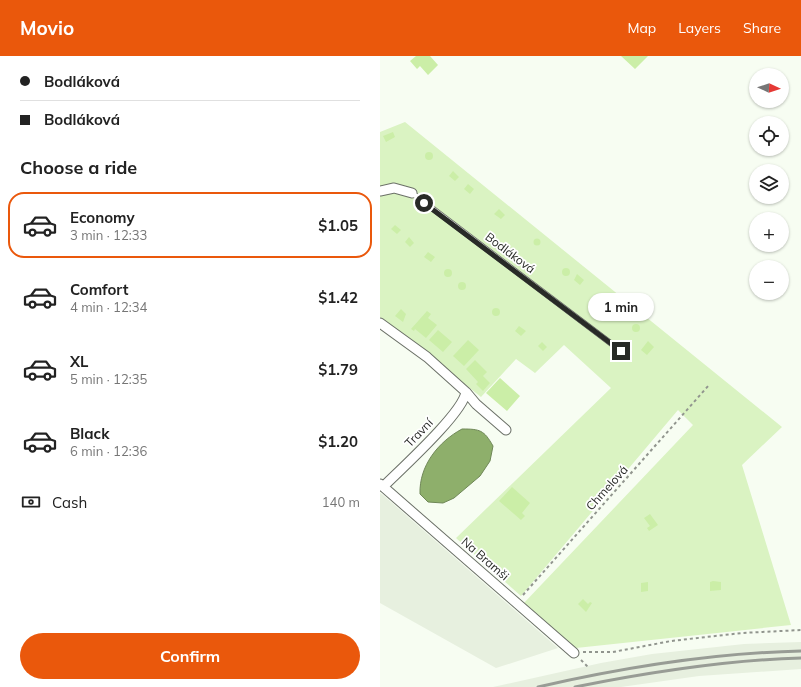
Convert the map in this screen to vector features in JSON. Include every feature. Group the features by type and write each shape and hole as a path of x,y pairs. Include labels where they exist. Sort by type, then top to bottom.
{"street":[{"name":"Bodláková","path":"380,191 394,188 412,193"},
{"path":"380,323 427,357 466,392 476,404 506,430"},
{"name":"Travní","path":"382,486 454,414 464,400 466,392"},
{"name":"Na Bramši","path":"382,486 574,653"}],"lane":[{"name":"Bodláková","path":"412,193 621,351"}],"path":[{"name":"Chmelová","path":"517,602 709,385"},
{"path":"574,653 613,652 671,641 742,633 801,630"}],"shaded area":[{"path":"405,122 782,427 742,465 791,625 576,648 523,604 693,425 678,410 521,596 456,538 611,388 564,345 535,373 516,359 481,397 380,317 380,132"},
{"path":"462,429 477,430 487,437 493,446 490,461 480,476 454,498 443,503 428,502 420,494 423,474 427,465 438,448 453,434"},
{"path":"380,493 558,648 496,668 380,603"},
{"path":"801,642 801,669 699,676 621,687 493,687 601,663 652,654 744,644"}],"building":[{"path":"416,56 430,56 438,65 428,75 420,66 417,69 410,61"},
{"path":"621,56 648,56 635,69"},
{"path":"393,132 395,137 386,142 383,136"},
{"path":"427,152 431,152 433,156 431,160 427,160 425,158 425,154"},
{"path":"453,171 459,177 455,181 449,176"},
{"path":"468,184 474,189 470,194 464,189"},
{"path":"499,209 505,215 501,219 494,214"},
{"path":"395,225 401,230 397,234 391,229"},
{"path":"409,237 414,243 410,247 405,242"},
{"path":"537,239 540,242 537,245 534,242"},
{"path":"428,252 435,257 431,262 424,257"},
{"path":"566,268 569,269 569,275 566,276 563,275 562,272 563,269"},
{"path":"446,269 450,269 452,273 450,277 446,277 444,275 444,271"},
{"path":"577,274 584,280 580,285 574,280"},
{"path":"462,282 465,283 465,289 462,290 459,289 458,286 459,283"},
{"path":"602,295 608,300 604,305 598,299"},
{"path":"494,308 498,308 500,312 498,316 494,316 492,314 492,310"},
{"path":"401,309 406,314 403,322 395,316"},
{"path":"427,311 431,314 428,318 437,325 426,338 415,329 414,331 411,329"},
{"path":"634,324 638,324 640,328 638,332 634,332 632,330 632,326"},
{"path":"519,326 526,331 521,336 515,331"},
{"path":"438,330 452,342 443,352 429,340"},
{"path":"468,340 479,350 464,366 453,356"},
{"path":"648,341 654,347 647,355 641,350"},
{"path":"542,342 547,347 543,351 538,346"},
{"path":"475,360 487,372 483,376 490,383 483,391 476,384 478,382 466,369"},
{"path":"500,378 520,396 507,411 486,393"},
{"path":"512,487 530,503 522,513 525,516 521,520 499,501"},
{"path":"650,514 658,525 649,531 647,528 650,526 644,518"},
{"path":"648,582 648,591 641,592 641,583"},
{"path":"710,582 721,582 721,590 710,591"},
{"path":"583,599 588,604 590,602 592,603 586,612 578,604"}],"railway":[{"path":"538,687 603,673 669,662 768,652 801,651"},
{"path":"575,687 631,676 716,664 801,658"}],"route":[{"path":"424,203 621,351"}]}
